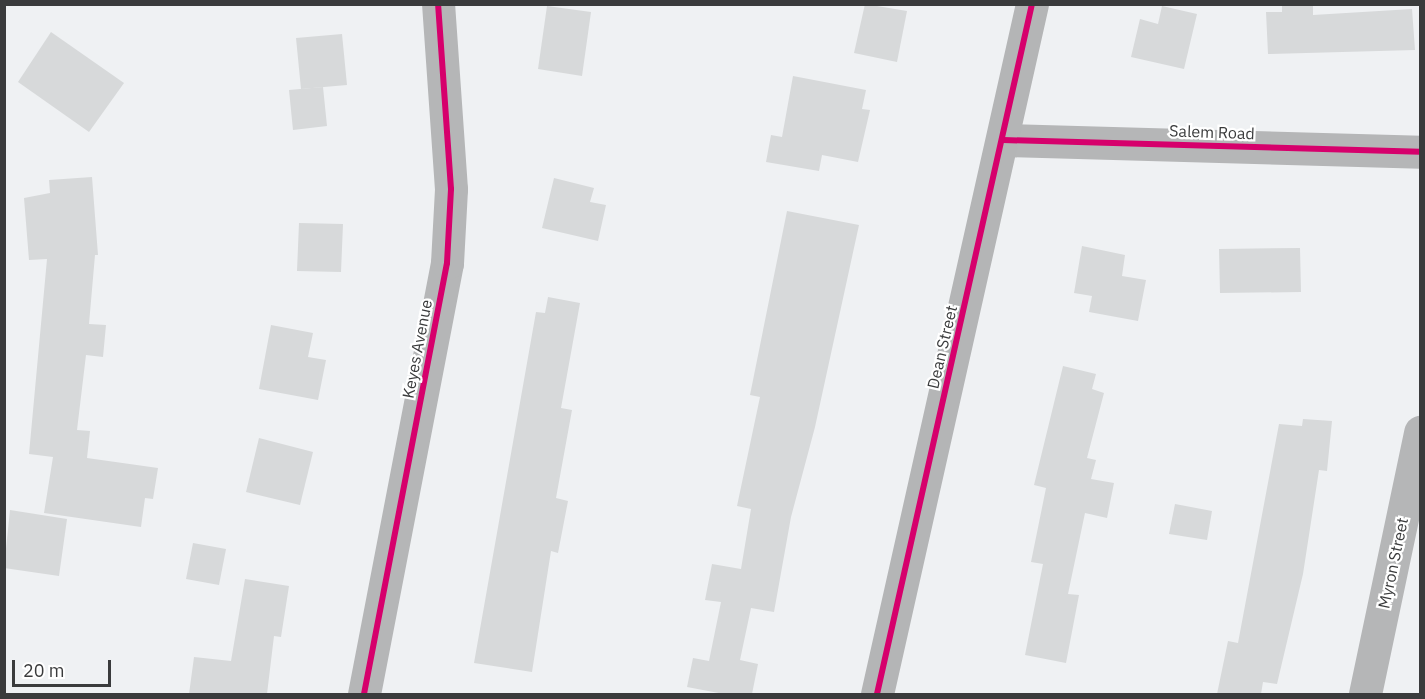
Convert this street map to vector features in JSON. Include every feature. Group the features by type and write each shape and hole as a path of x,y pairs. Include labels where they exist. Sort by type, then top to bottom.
{"street":[{"name":"Keyes Avenue","path":"364,694 447,263 452,189 438,4"},
{"name":"Dean Street","path":"877,694 1032,4"},
{"name":"Salem Road","path":"1003,140 1420,152"},
{"name":"Myron Street","path":"1365,694 1420,432"}],"building":[{"path":"865,4 907,11 897,62 854,53"},
{"path":"1282,4 1313,4 1313,15 1412,9 1415,50 1268,54 1266,12 1282,12"},
{"path":"547,6 591,12 582,76 538,69"},
{"path":"1162,6 1197,14 1184,69 1131,57 1140,19 1158,24"},
{"path":"51,32 124,83 89,132 18,82"},
{"path":"342,34 347,85 301,89 296,38"},
{"path":"793,76 866,90 862,109 870,110 858,162 822,155 819,171 766,162 771,135 782,137"},
{"path":"323,87 327,126 293,130 289,90"},
{"path":"92,177 98,255 95,255 89,324 106,325 103,357 86,355 77,430 90,431 87,458 158,468 153,499 145,498 141,527 44,513 53,457 29,454 47,259 29,260 24,198 50,193 49,180"},
{"path":"554,178 594,188 590,202 606,205 598,241 542,228"},
{"path":"787,211 859,225 815,427 791,517 774,612 751,608 740,660 758,664 752,694 724,694 687,687 693,658 709,661 721,602 705,600 712,564 741,569 751,509 737,506 760,397 750,395"},
{"path":"299,223 343,224 341,272 297,271"},
{"path":"1082,246 1125,255 1122,276 1146,280 1138,321 1089,312 1092,296 1074,293"},
{"path":"1300,248 1301,292 1220,293 1219,249"},
{"path":"548,297 580,303 561,408 572,410 556,498 568,501 558,553 551,551 532,672 474,663 536,312 545,313"},
{"path":"271,325 313,333 308,357 326,360 318,400 259,389"},
{"path":"1063,366 1096,374 1092,389 1104,393 1087,458 1096,460 1091,479 1114,483 1107,518 1085,513 1068,594 1079,595 1066,663 1025,655 1043,564 1031,562 1046,488 1034,485"},
{"path":"1303,419 1332,421 1327,471 1319,470 1303,574 1277,684 1263,682 1261,694 1217,694 1228,641 1238,643 1279,424 1302,426"},
{"path":"259,438 313,452 300,505 246,492"},
{"path":"1175,504 1212,511 1207,540 1169,534"},
{"path":"10,510 67,519 59,576 4,568"},
{"path":"193,543 226,549 219,585 186,579"},
{"path":"245,579 289,586 281,637 274,636 267,694 189,694 194,657 231,661"}],"cycle path":[{"path":"364,694 447,263 451,189 438,4"},
{"path":"877,694 1032,4"},
{"path":"1003,140 1420,152"}]}
